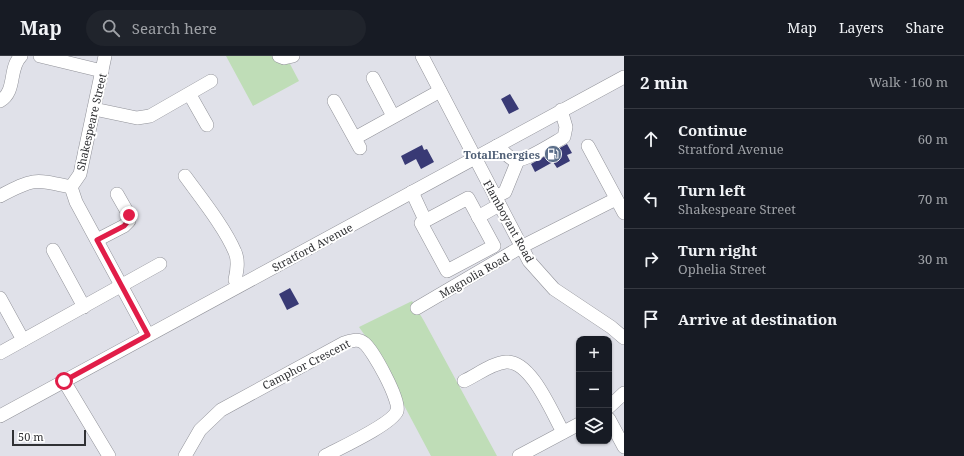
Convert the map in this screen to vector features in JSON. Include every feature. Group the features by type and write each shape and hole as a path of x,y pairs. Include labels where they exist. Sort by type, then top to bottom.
{"street":[{"path":"0,101 9,92 17,61 21,56"},
{"path":"40,56 102,71"},
{"name":"Shakespeare Street","path":"71,187 80,174 105,56"},
{"path":"279,56 284,58 293,56"},
{"name":"Flamboyant Road","path":"424,57 474,158 521,247 541,276 554,288 611,327 624,338"},
{"name":"Stratford Avenue","path":"0,416 624,77"},
{"path":"372,78 393,116"},
{"path":"94,109 127,116 150,116 212,81"},
{"path":"334,101 358,143 393,116 440,91"},
{"path":"190,94 207,126"},
{"path":"497,146 514,160 518,160 564,137 566,127 561,110"},
{"path":"588,146 624,213"},
{"path":"478,216 497,201 505,192 518,160"},
{"path":"185,176 211,212 236,253 237,268 234,280"},
{"path":"0,196 31,181 41,181 71,187 76,202 148,335"},
{"path":"412,192 425,220"},
{"path":"97,240 124,226 129,221 129,215 117,194"},
{"path":"468,198 478,216 494,246 447,271 421,223 468,198"},
{"name":"Magnolia Road","path":"417,308 521,247 616,199"},
{"path":"53,250 84,307"},
{"path":"0,353 160,264"},
{"path":"0,298 23,340"},
{"name":"Camphor Crescent","path":"185,456 200,430 220,410 344,343 359,340 365,343 382,369 396,398 398,409 393,417 383,424 325,456"},
{"path":"464,381 500,363 513,362 520,365 535,381 563,432"},
{"path":"64,381 109,456"},
{"path":"612,404 624,393"},
{"path":"612,425 624,447"},
{"path":"519,456 576,426"}],"green space":[{"path":"226,56 273,56 280,64 290,64 299,81 253,106"},
{"path":"412,301 497,456 431,456 373,347 359,327"}],"building":[{"path":"510,94 519,109 509,114 501,99"},
{"path":"567,144 572,153 567,155 570,161 557,168 553,162 535,172 531,164"},
{"path":"422,145 424,150 427,149 434,162 421,169 416,159 405,165 401,156"},
{"path":"290,288 299,304 287,310 279,294"}],"place":[{"name":"TotalEnergies","path":"553,154"}],"route":[{"path":"64,381 148,335 97,240 126,225 130,219 129,215"}]}
